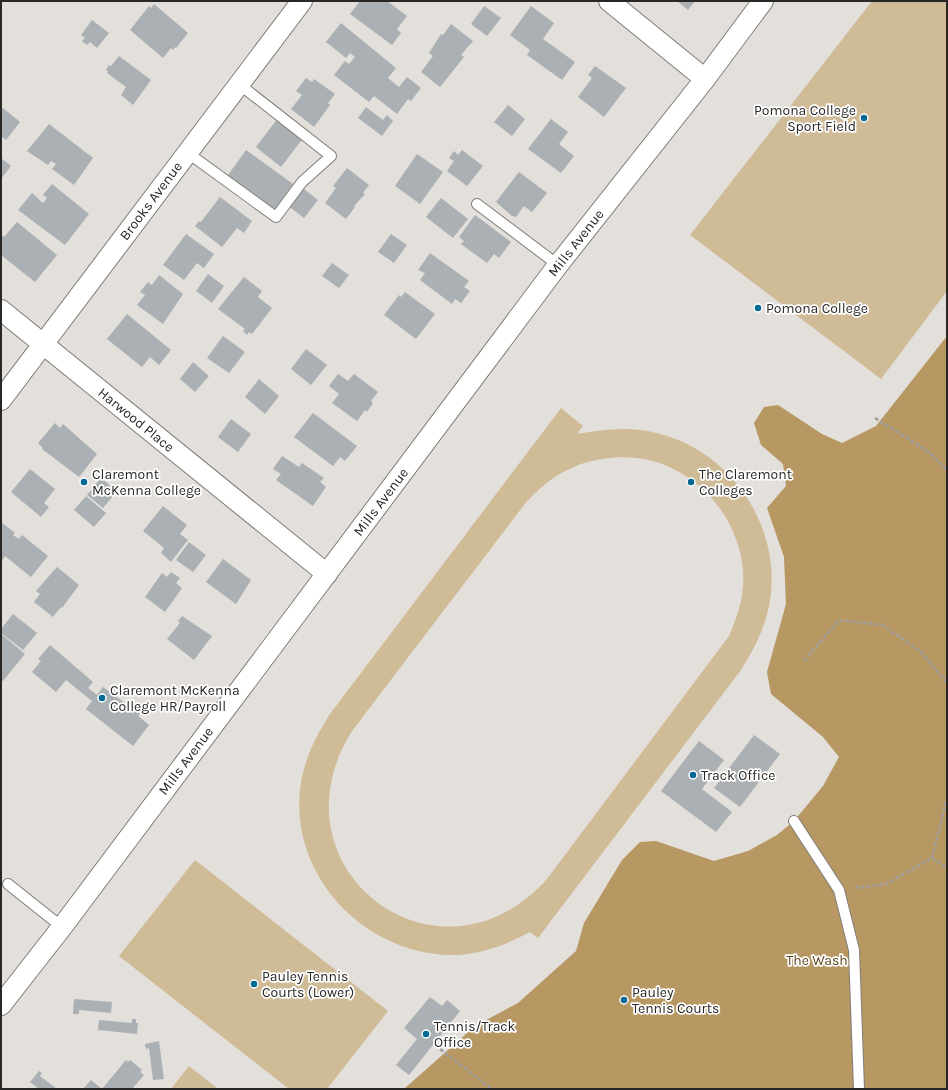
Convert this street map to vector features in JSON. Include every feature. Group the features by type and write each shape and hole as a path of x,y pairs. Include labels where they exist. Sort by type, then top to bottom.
{"street":[{"name":"Brooks Avenue","path":"1,400 302,1"},
{"path":"609,1 705,79"},
{"name":"Mills Avenue","path":"1,1005 62,927 558,265 705,79 763,1"},
{"name":"Harwood Place","path":"1,310 42,345 327,574"}],"lane":[{"path":"188,153 276,217 302,182 331,156 239,84"},
{"path":"477,204 558,265"},
{"path":"794,822 839,890 854,950 859,1089"},
{"path":"8,884 62,927"}],"path":[{"path":"876,418 929,452 947,470"},
{"path":"804,661 839,620 882,625 920,651 947,683"},
{"path":"839,890 886,884 932,858 947,798"},
{"path":"932,858 947,868"},
{"path":"440,1049 492,1089"}],"shaded area":[{"name":"Pomona College Sport Field","path":"872,1 947,1 947,291 881,379 690,235"},
{"path":"561,408 583,426 577,434 595,431 629,429 647,431 676,439 702,453 725,471 744,493 759,519 768,547 772,576 767,615 754,647 741,670 538,938 530,932 500,946 469,954 447,955 414,950 384,938 357,921 334,898 316,872 304,842 299,810 302,777 307,760 321,729 330,714","holes":["623,457 657,462 681,473 699,486 714,501 726,518 736,537 741,558 743,579 741,601 729,636 547,879 504,913 459,926 415,921 377,902 347,870 331,829 331,782 352,731 524,505 546,484 568,469 593,461"]},
{"name":"Pauley Tennis Courts (Lower)","path":"195,860 388,1011 327,1089 289,1089 119,956"},
{"path":"189,1066 218,1089 171,1089"}],"green space":[{"name":"The Wash","path":"947,336 947,1089 404,1089 475,1026 518,1003 576,951 584,923 622,860 640,842 656,841 714,861 748,851 777,835 794,821 823,786 839,757 823,737 771,694 767,672 786,604 784,557 767,508 786,486 783,464 761,445 754,423 764,407 778,405 822,434 842,443 876,426"}],"building":[{"path":"360,1 387,1 407,16 397,29 401,33 392,45 350,14"},
{"path":"677,1 695,1 688,10"},
{"path":"154,4 188,33 176,48 175,47 173,50 171,48 163,58 130,30 149,6 151,8"},
{"path":"484,6 501,18 487,36 471,24"},
{"path":"531,6 554,23 543,39 575,62 562,80 527,55 530,50 510,35"},
{"path":"92,20 109,33 97,48 90,42 87,45 82,41 85,38 81,35"},
{"path":"341,23 396,68 388,78 399,87 407,77 421,88 411,101 408,99 397,114 374,96 369,102 334,75 345,61 349,64 355,57 350,53 346,58 326,42"},
{"path":"451,24 473,41 461,55 464,57 440,87 421,72 433,56 429,53 441,34 443,35"},
{"path":"119,56 151,80 133,105 121,95 126,87 107,73 108,71 106,70 109,65 111,66"},
{"path":"595,66 626,88 604,117 578,97 592,78 588,75"},
{"path":"306,78 312,82 314,79 335,94 328,103 330,105 314,127 291,109 302,95 296,91"},
{"path":"508,105 525,119 512,136 494,122"},
{"path":"366,107 383,120 387,115 393,121 382,136 358,118"},
{"path":"3,108 20,122 6,140 1,136 1,110"},
{"path":"278,118 304,137 281,167 256,147"},
{"path":"551,119 568,132 559,144 574,156 561,173 528,149"},
{"path":"49,124 93,158 74,185 52,169 56,164 51,161 48,165 27,151"},
{"path":"246,150 293,184 275,209 228,175"},
{"path":"462,150 483,166 467,186 447,171 454,161 449,158 454,151 458,155"},
{"path":"417,154 443,172 420,204 395,186"},
{"path":"1,158 11,166 1,179"},
{"path":"347,168 369,185 363,193 365,194 354,206 355,207 346,219 325,203 336,188 333,186"},
{"path":"519,172 547,193 532,212 524,206 516,217 512,216 496,202"},
{"path":"52,184 89,214 65,245 18,210 32,193 43,203 47,198 43,195"},
{"path":"300,186 318,200 304,218 287,205"},
{"path":"220,197 252,221 244,233 237,228 222,247 195,226 199,221 201,222"},
{"path":"441,198 468,219 453,238 426,217"},
{"path":"475,215 511,242 499,258 494,254 487,263 461,244 464,241 459,237"},
{"path":"17,222 57,255 35,282 1,255 1,235 4,237"},
{"path":"186,234 214,254 204,268 197,263 184,280 163,265"},
{"path":"391,234 407,245 394,263 378,252"},
{"path":"430,253 469,281 464,287 470,291 461,303 455,299 452,304 420,280 425,273 418,270"},
{"path":"332,263 349,275 339,288 322,276"},
{"path":"208,274 224,286 212,303 196,291"},
{"path":"159,275 183,294 163,324 137,305 145,295 140,292 148,282 152,285"},
{"path":"244,277 262,291 258,297 272,308 252,334 249,332 247,335 243,331 245,329 218,309"},
{"path":"405,292 435,314 416,339 384,315 399,295 401,297"},
{"path":"127,314 171,350 159,365 150,357 142,367 107,339"},
{"path":"223,336 245,352 229,373 207,358"},
{"path":"306,349 327,365 311,385 291,369"},
{"path":"193,362 209,376 195,392 180,379"},
{"path":"338,374 348,381 354,374 378,392 371,401 373,403 367,412 365,410 357,421 332,403 339,394 329,386"},
{"path":"259,379 279,396 265,414 245,397"},
{"path":"313,413 357,446 345,461 340,457 333,466 294,437"},
{"path":"231,419 251,434 238,452 218,437"},
{"path":"55,423 60,428 63,424 97,454 79,477 42,449 43,448 38,443"},
{"path":"282,456 299,467 302,463 324,478 320,482 326,487 313,506 276,480 281,474 273,469"},
{"path":"30,469 55,489 44,503 49,507 41,517 11,492"},
{"path":"101,478 117,491 103,508 87,495"},
{"path":"86,496 106,513 94,527 74,510"},
{"path":"163,506 187,525 180,534 188,540 171,562 161,553 164,548 143,531"},
{"path":"1,522 15,533 13,535 19,539 22,535 48,556 31,577 5,556 1,562"},
{"path":"189,542 206,555 193,572 176,560"},
{"path":"223,559 251,580 236,604 206,582"},
{"path":"57,567 79,585 62,608 61,607 53,617 34,602 40,594 36,591"},
{"path":"171,572 180,578 176,583 182,588 165,612 145,597 162,573 167,577"},
{"path":"13,614 37,633 23,650 1,633 1,629"},
{"path":"182,616 212,636 194,660 167,639 180,623 178,621"},
{"path":"1,634 25,654 3,681 1,680"},
{"name":"Claremont McKenna College HR/Payroll","path":"50,645 93,682 88,688 97,695 103,687 140,714 138,716 149,725 133,746 86,709 92,701 66,680 56,692 32,672 41,661 38,659"},
{"name":"Track Office","path":"754,735 780,754 740,807 714,788"},
{"name":"Track Office","path":"699,741 724,760 702,789 732,812 716,832 661,791"},
{"name":"Tennis/Track Office","path":"430,997 442,1006 447,1000 460,1011 409,1075 396,1065 417,1039 404,1028"},
{"path":"74,999 112,1002 111,1013 79,1010 79,1014 73,1014"},
{"path":"132,1019 136,1019 136,1023 138,1023 137,1034 98,1030 99,1020 132,1023"},
{"path":"159,1041 164,1079 153,1080 149,1048 146,1049 145,1044"},
{"path":"126,1060 128,1062 130,1060 142,1070 140,1072 144,1075 132,1089 102,1089"},
{"path":"39,1071 42,1073 40,1076 57,1089 39,1089 30,1082"},
{"path":"91,1080 102,1089 83,1089"}],"place":[{"name":"Pomona College Sport Field","path":"864,118"},
{"name":"Pomona College","path":"758,308"},
{"name":"Claremont McKenna College","path":"84,482"},
{"name":"The Claremont Colleges","path":"691,482"},
{"name":"Claremont McKenna College HR/Payroll","path":"102,698"},
{"name":"Track Office","path":"693,775"},
{"name":"Pauley Tennis Courts (Lower)","path":"254,984"},
{"name":"Pauley Tennis Courts","path":"624,1000"},
{"name":"Tennis/Track Office","path":"426,1034"}]}
